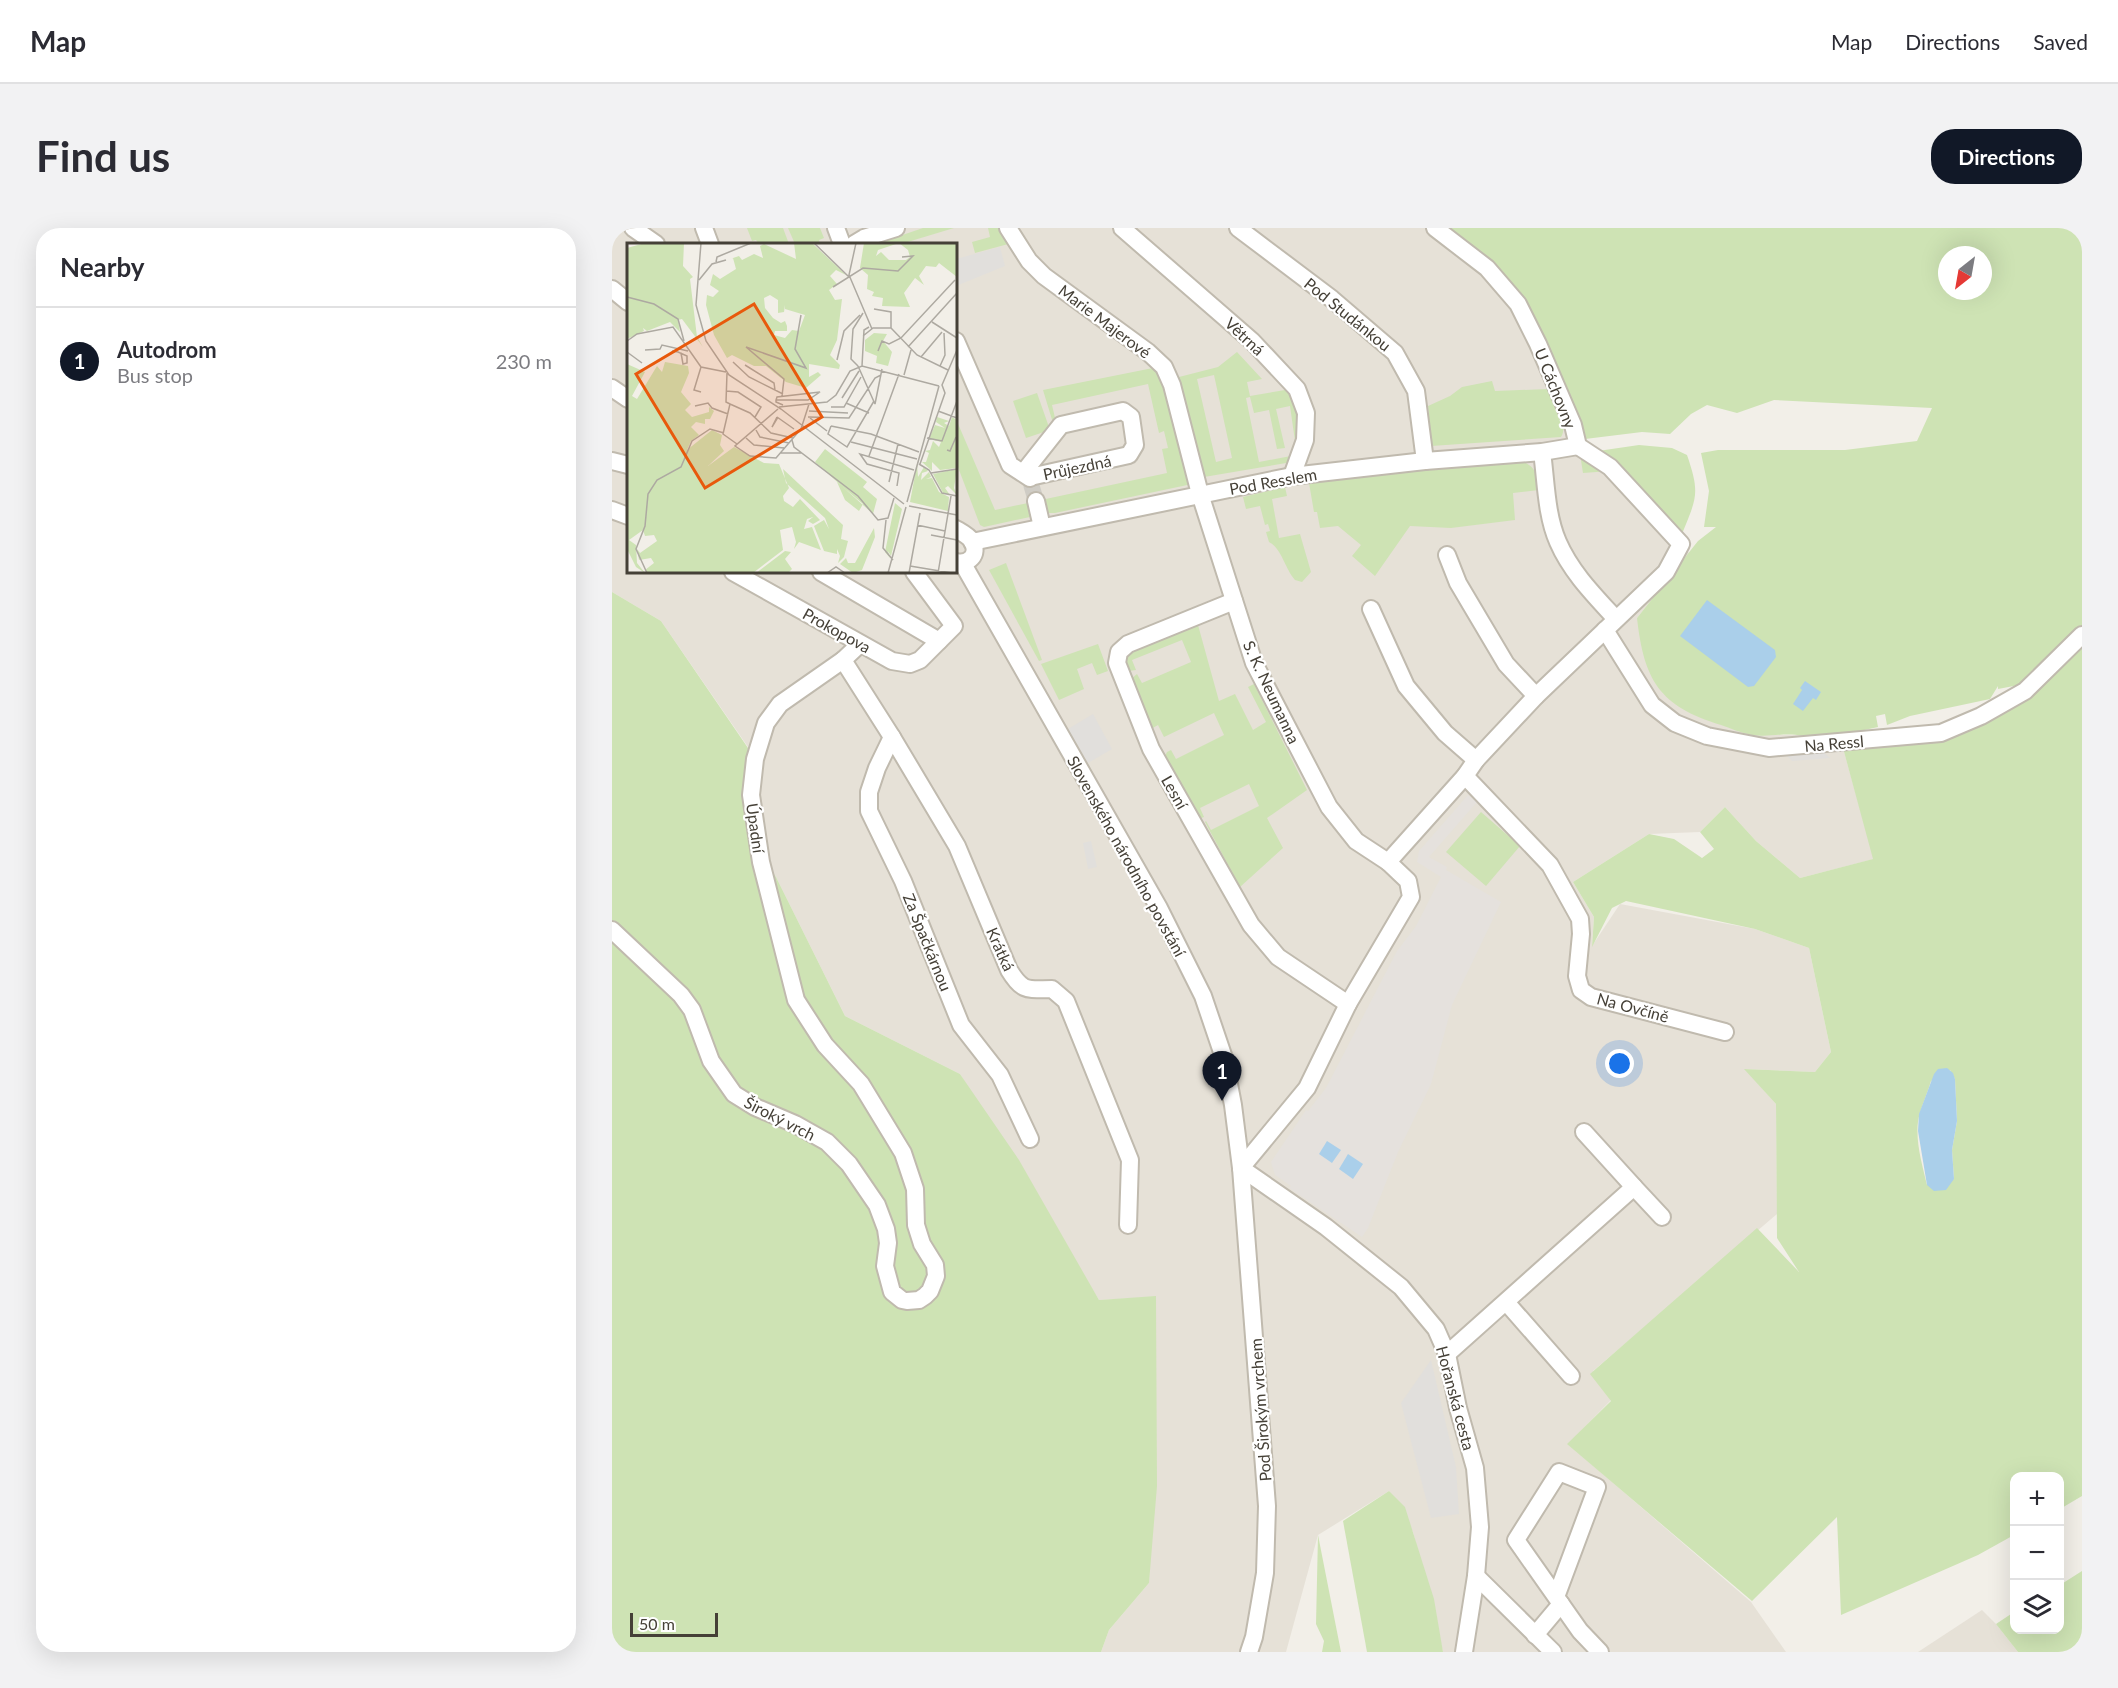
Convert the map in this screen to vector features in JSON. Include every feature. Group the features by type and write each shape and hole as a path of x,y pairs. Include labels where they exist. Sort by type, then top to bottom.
{"street":[{"path":"633,228 655,243"},
{"path":"836,228 842,243"},
{"path":"856,243 896,228"},
{"name":"Marie Majerové","path":"1008,228 1029,261 1044,276 1148,352 1164,368 1172,385 1200,494"},
{"name":"Větrná","path":"1122,228 1252,341 1297,389 1306,413 1305,440 1292,476"},
{"name":"Pod Studánkou","path":"1238,228 1332,299 1395,353 1416,391 1425,461"},
{"name":"U Cáchovny","path":"1436,228 1487,268 1518,304 1573,425 1578,446 1610,467 1682,544 1666,572 1611,624"},
{"path":"612,290 627,301"},
{"name":"Průjezdná","path":"957,343 1010,465 1028,478 1129,455 1135,445 1131,417 1123,411 1061,425 1028,478"},
{"path":"612,388 627,398"},
{"name":"Pod Resslem","path":"972,542 1292,476 1425,461 1542,452 1578,446"},
{"name":"Na Ressl","path":"1542,452 1549,510 1558,542 1579,579 1611,624 1652,705 1675,723 1707,736 1769,748 1941,733 1982,716 2025,691 2082,635"},
{"path":"612,461 627,465"},
{"name":"S. K. Neumanna","path":"1200,494 1254,663 1329,807 1356,841 1388,862 1408,881 1411,897 1348,1004 1307,1088 1241,1168"},
{"name":"Průjezdná","path":"1036,501 1042,527"},
{"path":"612,510 627,516"},
{"path":"957,530 972,542 975,552 971,559 959,563"},
{"path":"1447,555 1458,583 1506,664 1536,696"},
{"name":"Slovenského národního povstání","path":"959,563 1159,908 1203,996 1228,1074 1241,1168"},
{"name":"Prokopova","path":"735,573 892,661 910,664 920,660 954,626 915,573"},
{"path":"823,573 939,641"},
{"name":"Lesní","path":"1234,602 1128,644 1119,652 1117,663 1151,749 1251,925 1278,957 1348,1004"},
{"path":"1371,609 1406,686 1445,733 1476,760"},
{"path":"1388,862 1465,776 1476,760 1536,696 1611,624"},
{"name":"Úpadní","path":"825,1045 796,1000 761,862 751,795 755,759 766,723 780,704 843,660 860,644"},
{"name":"Krátká","path":"843,660 957,846 1009,970 1018,985 1029,989 1052,989 1066,1001 1130,1160 1128,1225"},
{"name":"Za Špačkárnou","path":"892,737 877,768 869,792 869,811 903,881 960,1024 1000,1076 1030,1139"},
{"name":"Na Ovčíně","path":"1465,776 1550,865 1580,919 1577,976 1581,990 1591,997 1725,1032"},
{"name":"Široký vrch","path":"612,930 681,995 692,1010 711,1061 734,1094 755,1107 795,1124 827,1142 849,1164 877,1205 886,1229 888,1243 885,1266 892,1293 902,1300 919,1300 930,1291 936,1276 934,1265 922,1244 916,1225 915,1189 903,1153 861,1084 825,1045"},
{"path":"1584,1131 1662,1217"},
{"name":"Hořanská cesta","path":"1241,1168 1326,1227 1401,1287 1436,1329 1447,1354 1458,1408 1475,1468 1480,1527 1476,1576 1464,1652"},
{"name":"Pod Širokým vrchem","path":"1241,1168 1267,1506 1265,1573 1254,1637 1249,1652"},
{"path":"1447,1354 1634,1187"},
{"path":"1506,1302 1571,1376"},
{"path":"1535,1635 1559,1601 1597,1487 1558,1472 1516,1540 1559,1601 1580,1631 1600,1652"},
{"path":"1476,1576 1553,1652"}],"shaded area":[{"path":"612,228 1448,228 1500,269 1526,304 1585,439 1689,553 1637,618 1751,735 1805,735 1843,748 1874,859 1800,878 1756,841 1725,807 1700,832 1649,834 1573,882 1594,917 1592,946 1620,904 1755,929 1809,948 1831,1052 1815,1072 1745,1069 1776,1104 1777,1214 1593,1371 1611,1400 1568,1444 1751,1602 1786,1652 1443,1652 1413,1532 1389,1491 1318,1535 1286,1652 1101,1652 1109,1630 1149,1583 1156,1297 1099,1300 960,1074 845,1016 776,877 747,833 748,747 661,621 612,592"},
{"path":"1000,247 1005,266 957,286 957,259"},
{"path":"1093,714 1112,749 1088,763 1068,729"},
{"path":"1821,750 1830,758 1792,761 1784,753"},
{"path":"1468,795 1477,802 1429,857 1447,867 1446,870 1501,902 1452,1005 1431,1084 1398,1152 1368,1228 1362,1237 1289,1188 1291,1186 1275,1175 1271,1162 1306,1110 1308,1111 1326,1088 1397,951 1416,926 1441,877 1417,862 1419,851"},
{"path":"1091,841 1097,867 1088,869 1083,843"},
{"path":"1431,1360 1456,1467 1459,1514 1431,1518 1401,1403"},
{"path":"1982,1610 2018,1652 1918,1652"}],"green space":[{"path":"747,228 783,228 789,243 758,243 756,240 752,241"},
{"path":"788,228 820,228 824,238 819,240 820,243 795,243"},
{"path":"923,228 954,228 904,243 879,243"},
{"path":"988,228 1003,228 1012,243 975,253 972,242 990,237"},
{"path":"1448,228 2082,228 2082,628 2019,685 1998,689 1998,686 1990,699 1910,716 1887,725 1885,714 1876,716 1878,727 1815,741 1800,735 1748,734 1683,709 1658,688 1650,674 1644,658 1637,618 1698,541 1716,527 1704,527 1709,491 1701,453 1718,450 1845,450 1917,441 1932,408 1774,400 1737,413 1707,405 1691,414 1670,434 1642,432 1585,439 1526,304 1500,269"},
{"path":"1237,352 1262,379 1247,382 1250,396 1291,389 1302,426 1300,444 1292,462 1204,477 1176,374 1179,377 1218,367","holes":["1214,375 1232,458 1216,462 1197,379","1250,397 1254,413 1269,410 1277,449 1285,448 1276,409 1290,406 1296,448 1291,456 1259,462 1246,398"]},
{"path":"1158,367 1192,484 1055,513 1044,513 1041,500 1167,473 1162,449 1168,448 1164,431 1159,433 1148,384 1052,405 1056,422 1053,423 1043,390"},
{"path":"1492,381 1495,391 1549,389 1562,420 1561,437 1431,446 1428,406 1450,396 1462,387"},
{"path":"1037,393 1050,430 1026,438 1013,401"},
{"path":"957,421 995,510 1028,503 1030,517 984,527 980,525 957,465"},
{"path":"1639,445 1672,448 1687,455 1694,478 1695,495 1682,534 1636,486 1598,451"},
{"path":"1580,454 1610,471 1583,473"},
{"path":"1524,462 1534,470 1539,490 1513,493 1515,520 1451,528 1410,526 1375,576 1352,556 1361,545 1338,526 1320,528 1317,512 1314,512 1309,483 1391,472"},
{"path":"1285,487 1287,496 1272,499 1279,538 1300,534 1311,572 1302,582 1295,580 1277,549 1269,542 1266,532 1270,531 1268,524 1265,525 1260,506 1246,509 1243,497"},
{"path":"1006,563 1042,660 1039,661 989,570"},
{"path":"612,592 661,621 748,748 743,790 747,833 776,877 845,1016 960,1074 1019,1160 1099,1300 1156,1296 1157,1486 1149,1583 1109,1630 1101,1652 612,1652"},
{"path":"1198,625 1219,701 1235,694 1253,730 1266,722 1248,687 1254,684 1307,790 1267,818 1283,848 1240,887 1205,822 1211,830 1259,806 1249,784 1200,808 1204,817 1201,818 1165,756 1171,750 1176,759 1224,735 1214,713 1164,737 1158,725 1151,729 1131,679 1137,674 1142,683 1191,662 1182,640 1132,660 1136,670 1129,671 1126,664 1126,656 1132,652"},
{"path":"2082,639 2082,1496 2064,1507 2064,1472 2010,1472 2010,1537 1978,1555 1841,1615 1837,1517 1752,1601 1567,1444 1611,1401 1590,1374 1757,1228 1799,1272 1777,1238 1776,1104 1744,1069 1815,1072 1831,1052 1809,948 1755,929 1626,901 1612,908 1592,947 1594,917 1573,882 1649,834 1674,839 1702,858 1714,849 1700,832 1725,807 1756,841 1800,878 1873,859 1843,748 1948,735 2012,706","holes":["1950,1070 1955,1079 1957,1121 1952,1150 1954,1179 1927,1185 1918,1139 1918,1121 1931,1081"]},
{"path":"1098,644 1108,671 1097,675 1092,663 1077,669 1084,689 1059,700 1041,664"},
{"path":"1481,812 1520,846 1486,886 1446,852"},
{"path":"1389,1491 1405,1507 1434,1599 1443,1652 1367,1652 1343,1521"},
{"path":"1318,1535 1341,1652 1322,1652 1324,1641 1316,1624"},
{"path":"2082,1571 2082,1652 2018,1652 1996,1624 2010,1615 2010,1634 2064,1634 2064,1582"}],"water":[{"path":"1707,600 1775,650 1776,657 1754,686 1748,687 1680,636"},
{"path":"1805,681 1821,692 1816,700 1813,698 1803,711 1793,704"},
{"path":"1947,1068 1953,1073 1955,1079 1957,1121 1952,1150 1954,1179 1946,1190 1934,1191 1927,1185 1918,1131 1919,1114 1934,1074 1938,1069"},
{"path":"1327,1141 1341,1150 1332,1163 1319,1154"},
{"path":"1348,1154 1363,1164 1353,1179 1339,1169"}],"tunnel":[{"path":"1031,484 1036,501"}],"place":[{"name":"Autodrom","path":"1222,1101"}]}
